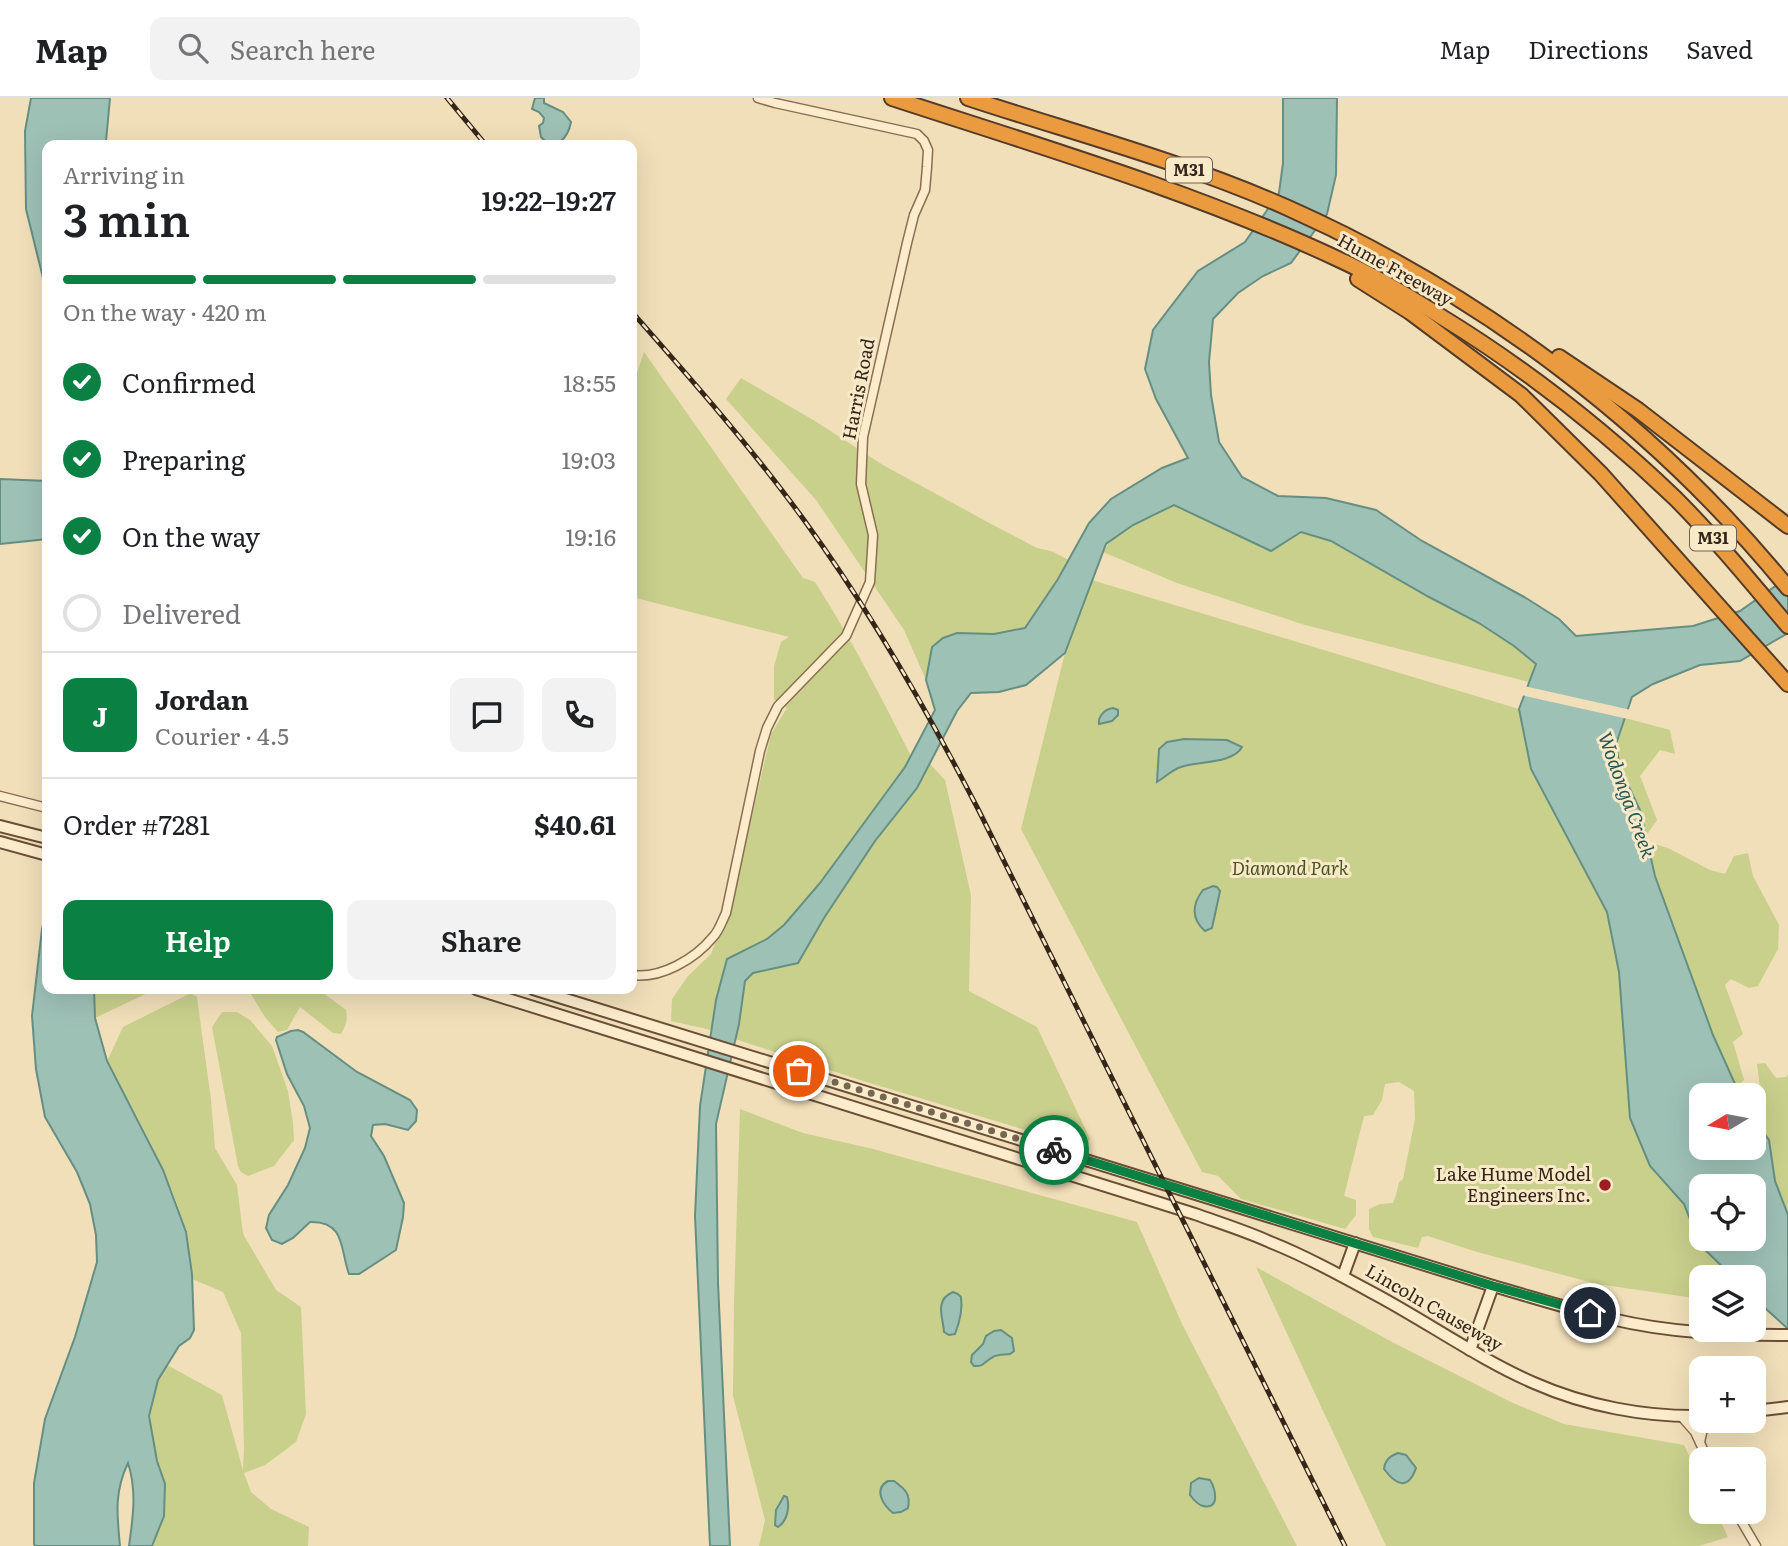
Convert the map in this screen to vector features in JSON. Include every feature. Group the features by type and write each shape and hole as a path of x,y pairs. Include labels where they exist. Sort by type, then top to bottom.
{"highway":[{"name":"M31","path":"892,98 1081,160 1275,230 1387,290"},
{"name":"Hume Freeway","path":"968,98 1207,176 1286,208 1402,265 1494,321 1603,402 1652,444 1730,521 1788,588"},
{"name":"Hume Freeway","path":"1387,290 1475,337 1576,411 1676,499 1788,626"},
{"path":"1387,290 1410,312 1521,395 1573,444 1788,684"},
{"path":"1494,321 1548,350 1638,410 1788,526"}],"main road":[{"path":"0,826 42,837"},
{"path":"0,842 42,854"},
{"name":"Lincoln Causeway","path":"493,994 1195,1213 1269,1241 1343,1276 1470,1350 1534,1383 1608,1407 1689,1416"},
{"path":"526,1004 530,994"},
{"name":"Lincoln Causeway","path":"548,994 1493,1286 1612,1320 1702,1333 1788,1335"},
{"path":"1343,1276 1355,1243"},
{"path":"1470,1350 1493,1286"},
{"path":"1766,1410 1788,1407"}],"street":[{"name":"Harris Road","path":"637,976 656,973 685,962 716,936 726,913 767,728 778,706 846,636 870,582 873,535 861,484 863,437 911,224 925,190 928,150 917,134 758,98"},
{"path":"0,796 42,807"},
{"path":"1681,1416 1692,1426 1702,1447"},
{"path":"1700,1442 1702,1433"},
{"path":"1743,1524 1756,1546"}],"green space":[{"path":"644,352 803,578 815,582 853,646 911,756 820,883 784,925 767,939 727,959 711,1030 671,1021 672,999 688,976 711,954 733,897 771,734 787,708 774,699 774,666 781,642 789,637 637,598 637,372"},
{"path":"741,378 883,465 1037,548 1051,551 1069,560 1025,628 994,634 957,633 932,648 926,680 904,630 816,500 726,399"},
{"path":"1174,505 1207,520 1301,532 1331,541 1479,623 1514,646 1536,664 1529,682 1305,625 1177,583 1103,552 1125,529"},
{"name":"Diamond Park","path":"1092,580 1519,709 1531,769 1607,912 1619,972 1630,1118 1650,1166 1684,1204 1689,1217 1689,1251 1706,1251 1721,1265 1689,1265 1689,1297 1597,1284 1428,1236 1422,1237 1418,1248 1373,1237 1369,1229 1369,1209 1380,1204 1393,1203 1399,1182 1403,1179 1415,1119 1414,1091 1399,1082 1385,1084 1382,1100 1373,1115 1364,1116 1344,1196 1356,1200 1356,1215 1345,1229 1241,1199 1218,1176 1202,1172 1021,829 1065,653"},
{"path":"1625,718 1670,730 1675,754 1660,750 1640,776 1657,820 1646,836 1640,810 1620,768 1616,744"},
{"path":"930,764 945,780 971,895 969,991 1037,1027 1090,1139 1085,1148 735,1039 745,981 753,973 798,963 875,841 917,788"},
{"path":"1647,841 1670,849 1710,870 1725,874 1734,856 1748,853 1753,876 1779,925 1778,949 1758,986 1749,988 1731,979 1725,985 1743,1034 1733,1042 1744,1080 1741,1083 1734,1083 1713,1035 1655,876"},
{"path":"94,994 145,994 95,1018"},
{"path":"189,994 197,997 215,1148 237,1185 243,1234 276,1290 301,1307 306,1414 296,1442 265,1465 244,1473 251,1492 271,1509 309,1527 308,1546 152,1546 164,1516 165,1484 157,1461 149,1416 158,1380 167,1365 222,1395 243,1470 241,1333 223,1292 192,1279 183,1223 174,1195 149,1139 107,1061 123,1027"},
{"path":"251,994 325,994 346,1010 347,1017 341,1034 333,1033 300,1007 287,1030 278,1032"},
{"path":"222,1012 237,1012 250,1020 272,1046 288,1091 294,1140 274,1166 248,1176 241,1172 238,1166 212,1027"},
{"path":"1765,1063 1776,1078 1786,1077 1788,1074 1788,1215 1775,1181 1769,1140 1766,1136 1766,1083 1759,1083 1757,1064"},
{"path":"740,1109 803,1133 873,1149 1137,1222 1182,1324 1297,1546 759,1546 765,1520 733,1396"},
{"path":"1256,1267 1392,1342 1513,1403 1564,1424 1684,1445 1689,1455 1689,1524 1722,1524 1728,1537 1699,1546 1386,1546"}],"water":[{"path":"31,98 110,98 106,140 42,140 42,274 26,209 25,131"},
{"path":"535,98 544,98 544,103 563,112 571,122 564,138 544,140 539,126 544,118 532,109"},
{"name":"Wodonga Creek","path":"1283,98 1337,98 1336,175 1327,214 1291,263 1263,276 1238,293 1213,319 1209,362 1211,395 1219,442 1242,477 1278,496 1326,498 1376,510 1422,541 1526,598 1559,619 1576,636 1693,626 1740,611 1788,577 1788,633 1740,661 1700,665 1653,684 1632,697 1616,744 1620,768 1640,810 1655,876 1713,1035 1735,1083 1689,1083 1689,1160 1766,1160 1766,1136 1769,1140 1775,1181 1788,1215 1788,1329 1766,1309 1766,1265 1721,1265 1706,1251 1766,1251 1766,1174 1689,1174 1689,1217 1684,1204 1650,1166 1630,1118 1619,972 1607,912 1531,769 1519,709 1536,664 1479,623 1331,541 1301,532 1271,551 1174,505 1133,525 1106,544 1065,653 1026,685 999,692 971,693 957,711 917,788 875,841 798,963 753,973 745,981 739,1024 716,1124 718,1283 730,1546 710,1546 695,1216 700,1106 716,1000 727,959 767,939 784,925 820,883 905,767 935,710 926,680 932,647 943,638 957,633 994,634 1025,628 1058,579 1089,523 1111,499 1162,468 1188,458 1156,399 1145,369 1153,330 1198,271 1245,242 1279,193 1283,163"},
{"path":"0,479 42,481 42,540 0,544"},
{"path":"1113,708 1118,710 1118,715 1112,721 1099,724 1103,713"},
{"path":"1184,739 1227,740 1242,747 1223,759 1178,768 1157,782 1159,749 1167,742"},
{"path":"1213,886 1220,891 1212,928 1205,931 1197,922 1195,906 1203,890"},
{"path":"42,929 42,994 94,994 95,1018 107,1061 163,1170 186,1232 192,1274 194,1330 190,1338 179,1346 158,1380 149,1416 157,1461 165,1484 164,1516 152,1546 129,1546 133,1494 128,1463 119,1494 120,1546 34,1544 34,1483 45,1419 75,1337 97,1262 96,1235 90,1204 77,1172 45,1117 36,1069 32,1016"},
{"path":"291,1031 303,1032 357,1072 410,1100 417,1110 416,1121 408,1130 385,1124 373,1125 371,1136 384,1156 404,1203 403,1217 396,1250 359,1274 349,1274 340,1239 330,1226 310,1222 282,1244 272,1240 266,1228 269,1215 288,1185 305,1148 310,1128 304,1106 287,1074 276,1040"},
{"path":"953,1292 961,1297 961,1311 955,1334 949,1335 944,1332 941,1309 943,1300"},
{"path":"1001,1330 1012,1338 1014,1351 974,1366 971,1362 972,1355 983,1344 986,1336"},
{"path":"1398,1453 1406,1455 1416,1468 1406,1483 1397,1482 1384,1469 1388,1459"},
{"path":"1199,1478 1210,1480 1214,1488 1215,1498 1212,1505 1203,1506 1190,1495 1191,1483"},
{"path":"888,1481 894,1481 908,1495 908,1508 901,1512 893,1513 881,1497 881,1488"},
{"path":"784,1496 787,1497 788,1510 786,1518 778,1527 775,1525 776,1510"}],"pier":[{"path":"1524,686 1631,710 1628,719 1521,695"}],"railway":[{"path":"447,98 482,140"},
{"path":"637,318 742,440 804,520 875,626 918,699 979,811 1345,1546"}],"way so far":[{"path":"799,1071 1054,1150"}],"place":[{"name":"Lake Hume Model Engineers Inc.","path":"1605,1185"}],"route":[{"path":"1054,1150 1493,1286 1590,1313"}]}
